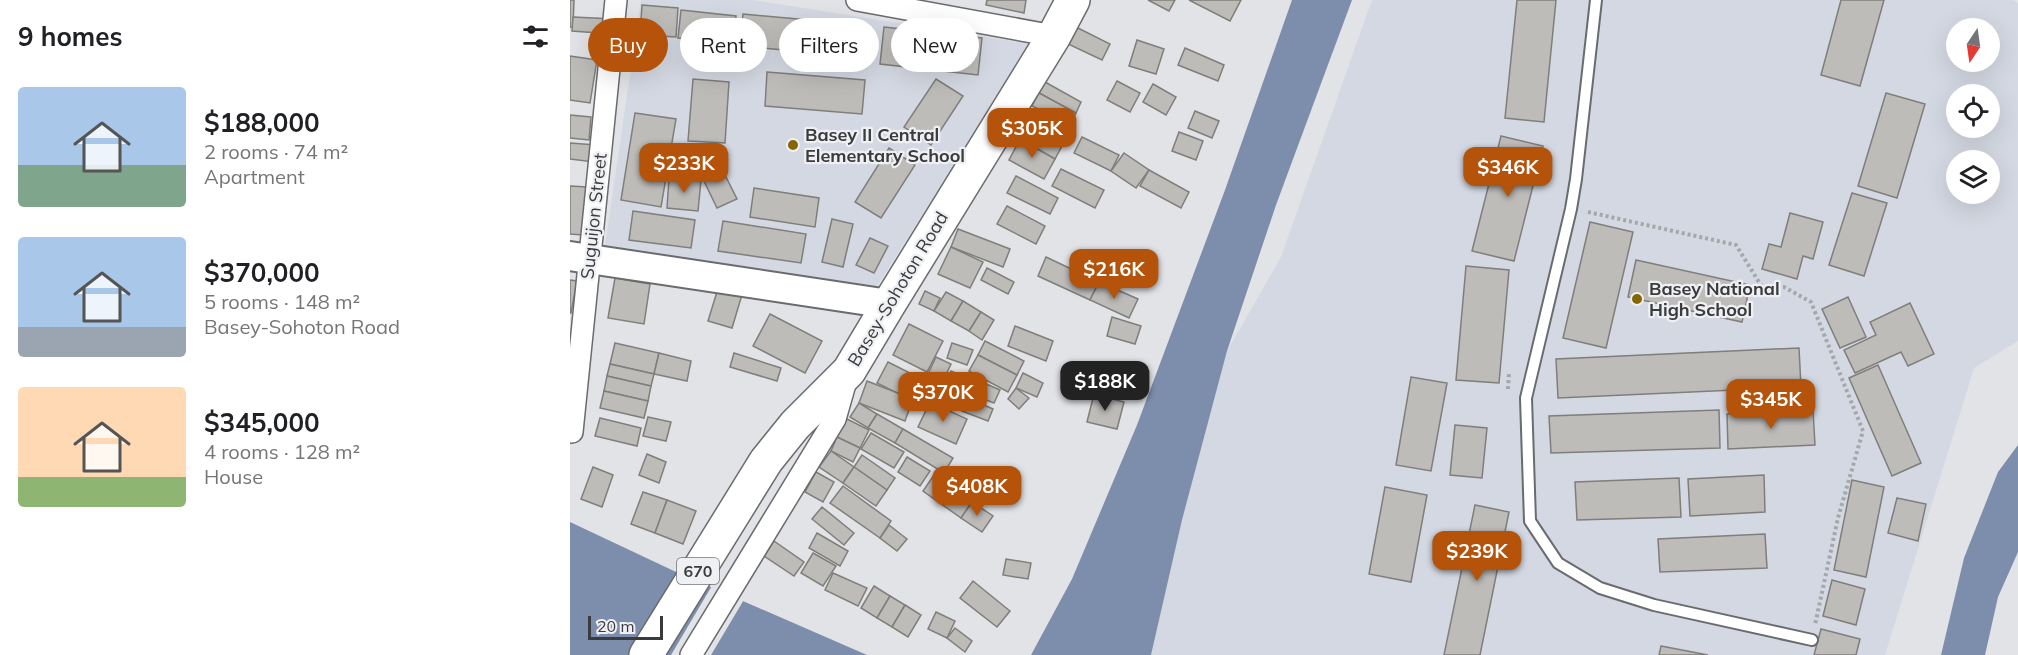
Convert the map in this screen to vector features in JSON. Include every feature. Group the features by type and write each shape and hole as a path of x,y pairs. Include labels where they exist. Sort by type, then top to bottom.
{"main road":[{"name":"Basey-Sohoton Road","path":"646,655 766,461 795,425 849,370 1054,36 1073,0"}],"street":[{"name":"Suguijon Street","path":"572,432 580,257 616,0"},
{"path":"857,0 1054,36"},
{"path":"580,257 889,304"},
{"path":"691,655 835,419 849,370"}],"lane":[{"path":"1596,0 1576,179 1526,398 1530,521 1558,563 1600,588 1654,605 1812,640"}],"path":[{"path":"1570,209 1736,245 1762,287 1784,287 1811,302 1863,431 1838,518 1812,640"}],"shaded area":[{"name":"Basey II Central Elementary School","path":"641,0 753,0 866,18 779,18 779,72 879,72 879,20 891,22 891,72 979,72 979,36 1030,44 874,291 605,246 630,72 668,72 668,18 638,18"},
{"name":"Basey National High School","path":"1372,0 2013,0 2018,3 2018,341 1974,368 1885,655 1151,655 1182,520 1227,351 1281,257"}],"water":[{"path":"1292,0 1352,0 1276,205 1227,351 1182,520 1151,655 1031,655 1072,579 1137,425 1225,190"},
{"path":"2018,445 2018,552 1998,597 1985,655 1941,655 1964,558 1998,472"},
{"path":"570,522 674,571 867,655 570,655"}],"pier":[{"path":"713,584 745,598 711,655 671,655"}],"building":[{"path":"570,0 574,0 573,27 570,27"},
{"path":"987,0 1026,0 1024,13 986,5"},
{"path":"1148,0 1175,0 1169,11"},
{"path":"1189,0 1241,0 1230,21"},
{"path":"1517,0 1556,0 1544,122 1505,118"},
{"path":"1841,0 1884,0 1860,86 1821,75"},
{"path":"642,5 678,8 676,37 668,37 668,18 641,18"},
{"path":"681,10 736,16 736,18 680,18"},
{"path":"743,14 787,18 779,18 779,50 767,48 767,18 743,18"},
{"path":"573,17 593,18 588,18 588,32 572,31"},
{"path":"884,27 891,28 891,65 880,64"},
{"path":"1076,27 1110,44 1102,60 1068,44"},
{"path":"979,38 982,38 979,66"},
{"path":"1137,40 1164,49 1156,74 1129,66"},
{"path":"1185,48 1224,65 1218,81 1178,65"},
{"path":"570,56 588,59 588,72 595,72 590,103 570,100"},
{"path":"767,72 865,80 862,114 765,106"},
{"path":"951,72 978,72 978,75"},
{"path":"693,79 729,82 725,143 688,141"},
{"path":"936,79 963,96 931,145 904,127"},
{"path":"1117,81 1140,93 1130,112 1107,100"},
{"path":"1045,82 1081,102 1076,113 1039,93"},
{"path":"1153,84 1176,97 1166,115 1143,102"},
{"path":"1039,93 1076,113 1069,125 1032,106"},
{"path":"1886,93 1925,104 1897,198 1858,186"},
{"path":"1036,108 1069,125 1060,143 1027,125"},
{"path":"1195,111 1219,121 1212,138 1188,128"},
{"path":"635,113 676,119 661,207 621,200"},
{"path":"570,115 591,117 589,140 570,138"},
{"path":"1027,125 1063,144 1055,159 1020,139"},
{"path":"1179,132 1203,141 1196,160 1172,151"},
{"path":"1501,136 1543,146 1514,261 1472,251"},
{"path":"1082,137 1119,155 1111,171 1074,153"},
{"path":"1020,139 1055,159 1044,179 1009,160"},
{"path":"570,143 596,145 594,162 570,159"},
{"path":"889,148 915,165 881,218 855,202"},
{"path":"1124,153 1149,170 1136,188 1111,171"},
{"path":"1061,169 1104,190 1095,208 1052,186"},
{"path":"1149,170 1189,192 1181,208 1140,186"},
{"path":"723,171 737,199 717,208 704,181"},
{"path":"1016,176 1058,198 1050,214 1007,193"},
{"path":"669,178 701,180 698,211 667,208"},
{"path":"570,186 587,187 583,235 570,234"},
{"path":"754,188 819,198 815,227 750,217"},
{"path":"1852,193 1887,203 1864,276 1829,265"},
{"path":"1007,206 1045,226 1036,244 997,224"},
{"path":"633,211 695,220 691,248 629,240"},
{"path":"1790,213 1823,222 1813,259 1803,256 1797,279 1762,269 1769,244 1781,247"},
{"path":"832,219 853,224 843,267 822,262"},
{"path":"723,221 806,234 801,263 718,251"},
{"path":"1590,222 1633,232 1606,348 1563,338"},
{"path":"958,229 1010,249 1003,267 951,247"},
{"path":"870,238 888,246 874,273 856,265"},
{"path":"951,247 983,262 970,288 938,274"},
{"path":"1046,257 1099,282 1090,300 1038,276"},
{"path":"1636,260 1750,285 1742,322 1628,297"},
{"path":"1466,266 1509,270 1499,383 1456,380"},
{"path":"987,268 1014,282 1008,294 981,280"},
{"path":"615,278 650,284 644,324 608,318"},
{"path":"570,280 577,281 571,313 570,313"},
{"path":"720,282 744,288 732,328 708,321"},
{"path":"1099,282 1138,299 1129,318 1090,300"},
{"path":"925,291 940,298 934,311 919,304"},
{"path":"946,292 963,301 951,321 934,311"},
{"path":"1848,297 1866,337 1840,348 1822,309"},
{"path":"963,301 981,312 969,331 951,321"},
{"path":"1910,303 1934,354 1908,366 1901,352 1855,373 1844,350 1876,335 1870,322"},
{"path":"981,312 994,320 982,340 969,331"},
{"path":"770,314 822,341 805,373 753,346"},
{"path":"1112,317 1141,326 1135,344 1107,336"},
{"path":"909,324 943,341 927,372 893,355"},
{"path":"1015,326 1053,341 1046,361 1008,346"},
{"path":"985,341 1024,361 1017,375 978,355"},
{"path":"615,343 659,353 654,374 610,364"},
{"path":"952,343 973,350 967,365 947,358"},
{"path":"1799,348 1801,387 1558,398 1556,359"},
{"path":"659,353 691,361 687,381 654,374"},
{"path":"734,353 781,368 777,381 730,367"},
{"path":"978,355 1017,375 1008,392 969,371"},
{"path":"936,357 951,364 942,383 927,376"},
{"path":"888,362 912,374 901,395 877,383"},
{"path":"610,364 654,374 651,386 607,376"},
{"path":"1878,365 1921,463 1892,476 1849,378"},
{"path":"951,371 969,379 956,407 938,399"},
{"path":"1023,373 1043,383 1037,397 1016,388"},
{"path":"607,376 651,386 648,401 604,391"},
{"path":"916,377 937,386 930,402 909,392"},
{"path":"1411,377 1447,383 1431,471 1396,465"},
{"path":"977,380 1000,390 994,403 971,394"},
{"path":"867,381 913,399 905,421 859,403"},
{"path":"1016,388 1029,398 1019,409 1008,399"},
{"path":"604,391 648,401 644,418 600,408"},
{"path":"1094,394 1124,402 1117,429 1087,422"},
{"path":"967,398 993,409 988,421 962,411"},
{"path":"930,402 967,419 956,444 918,427"},
{"path":"859,403 877,414 868,428 850,417"},
{"path":"1719,410 1720,448 1551,453 1549,416"},
{"path":"1813,410 1815,445 1728,449 1727,414"},
{"path":"877,414 903,429 895,443 868,428"},
{"path":"648,417 671,422 666,441 643,436"},
{"path":"600,418 641,428 637,446 595,436"},
{"path":"847,419 869,430 860,448 837,437"},
{"path":"1455,425 1487,428 1482,478 1450,475"},
{"path":"903,429 953,458 944,473 895,443"},
{"path":"871,433 904,452 894,468 861,449"},
{"path":"837,437 860,448 853,462 831,451"},
{"path":"831,451 854,467 843,483 819,467"},
{"path":"647,454 666,462 659,483 639,475"},
{"path":"862,455 895,478 887,490 854,467"},
{"path":"907,457 930,471 920,486 898,472"},
{"path":"593,467 613,475 602,507 581,499"},
{"path":"854,467 887,490 876,506 843,483"},
{"path":"816,472 834,482 823,502 805,492"},
{"path":"934,475 972,502 961,518 923,491"},
{"path":"1764,475 1765,512 1690,516 1688,479"},
{"path":"993,477 1015,488 1007,504 985,493"},
{"path":"1679,478 1681,517 1577,520 1575,482"},
{"path":"1852,480 1884,487 1866,577 1834,570"},
{"path":"843,486 891,521 880,538 830,503"},
{"path":"1385,487 1427,495 1411,582 1369,574"},
{"path":"643,492 667,500 655,533 631,524"},
{"path":"1897,498 1926,504 1918,541 1888,533"},
{"path":"667,500 696,511 683,544 655,533"},
{"path":"972,502 993,516 982,532 961,518"},
{"path":"1475,505 1509,512 1480,655 1444,655"},
{"path":"822,507 854,533 844,545 812,519"},
{"path":"889,525 907,539 897,551 880,538"},
{"path":"817,533 848,551 840,566 809,548"},
{"path":"1765,534 1767,568 1660,572 1658,539"},
{"path":"774,541 804,562 794,576 764,556"},
{"path":"813,553 836,566 823,586 801,573"},
{"path":"1006,559 1031,563 1028,579 1003,575"},
{"path":"833,573 867,588 858,606 825,590"},
{"path":"1832,580 1865,589 1856,625 1823,616"},
{"path":"973,581 1010,611 997,627 960,598"},
{"path":"874,586 890,596 877,618 861,608"},
{"path":"890,596 905,605 892,627 877,618"},
{"path":"905,605 921,615 908,637 892,627"},
{"path":"936,612 955,621 947,638 928,629"},
{"path":"955,628 972,641 965,652 947,638"},
{"path":"1821,629 1860,639 1856,655 1814,655"},
{"path":"1661,646 1708,655 1659,655"}],"place":[{"name":"Basey II Central Elementary School","path":"793,145"},
{"name":"Basey National High School","path":"1637,299"}]}
